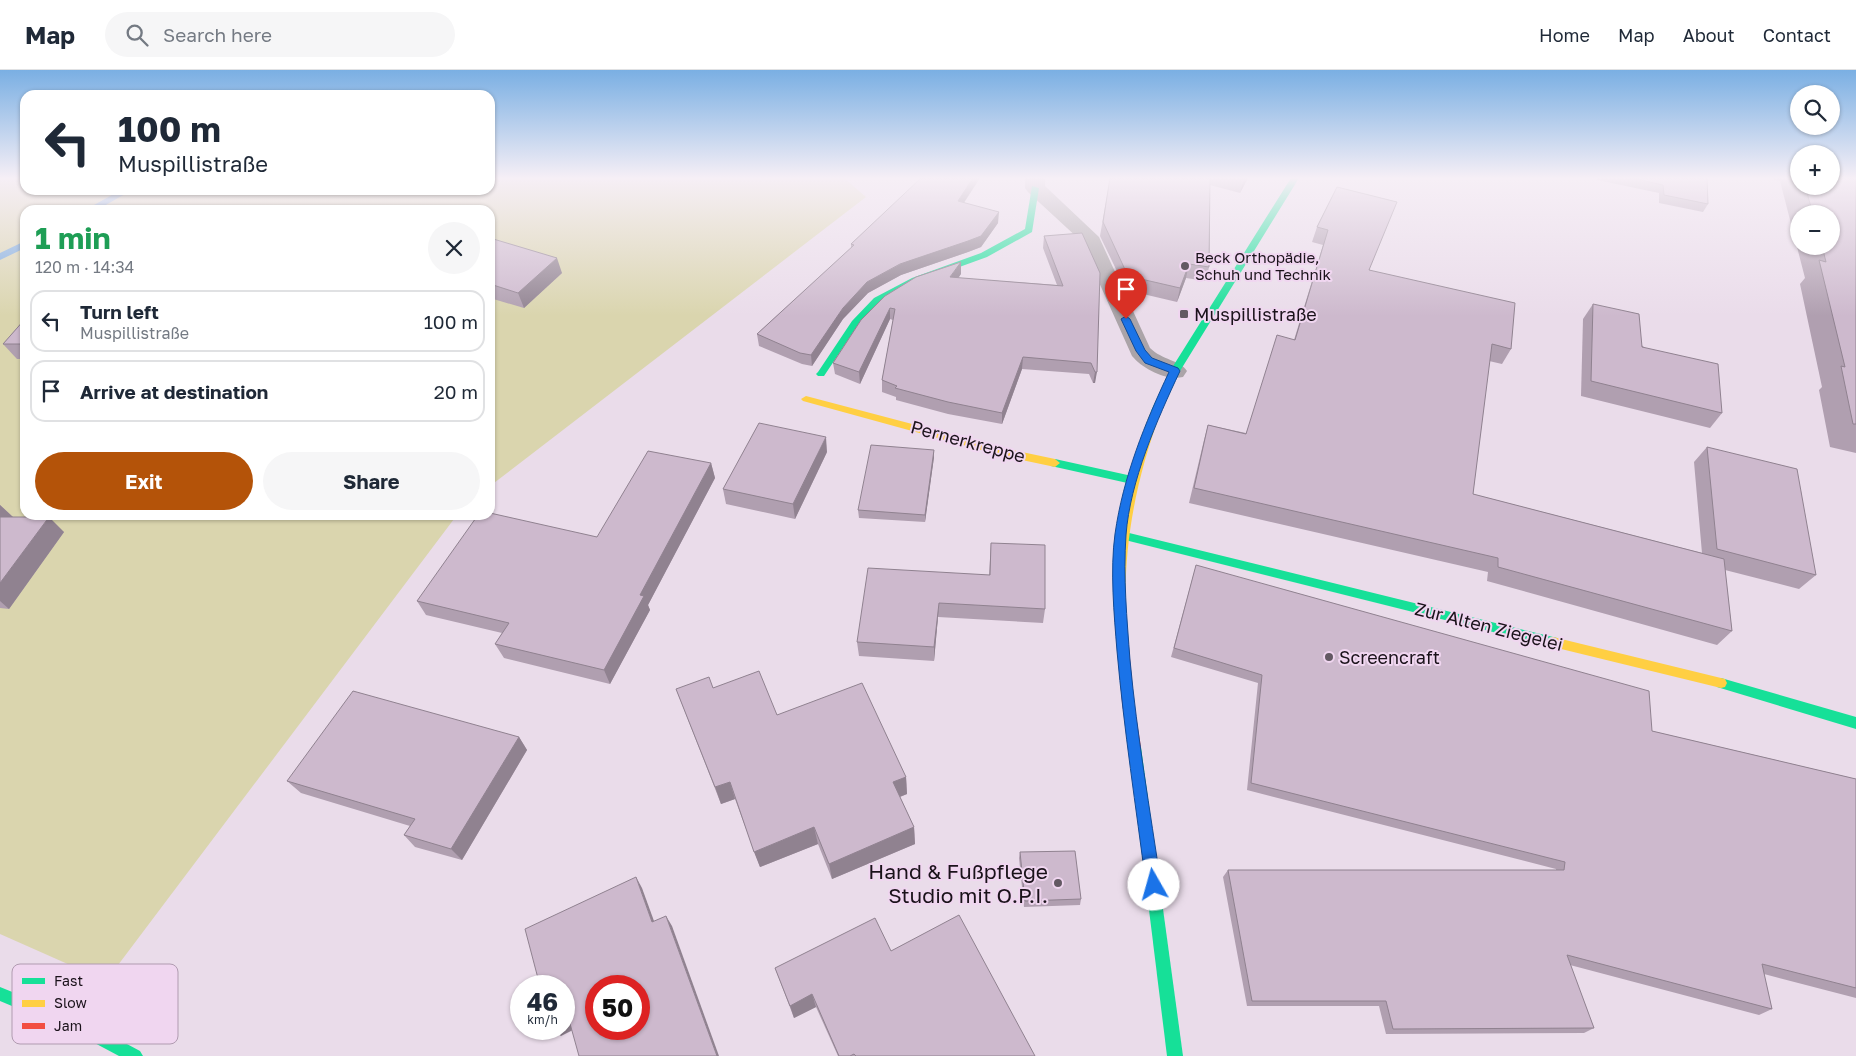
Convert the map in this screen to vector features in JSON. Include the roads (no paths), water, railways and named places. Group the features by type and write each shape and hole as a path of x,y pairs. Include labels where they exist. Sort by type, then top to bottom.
{"street":[{"path":"821,374 868,307 908,283 934,272 969,262 1004,246 1029,230 1030,224"},
{"path":"1077,224 1090,237 1140,351 1149,361 1175,371"},
{"path":"1175,1056 1144,809 1128,703 1120,608 1121,534 1132,480 1155,412 1175,371 1266,224"},
{"name":"Pernerkreppe","path":"806,399 1003,452 1132,480"},
{"name":"Zur Alten Ziegelei","path":"1121,534 1740,688 1856,723"},
{"path":"0,994 12,999"},
{"path":"113,1044 135,1056"}],"waterway":[{"path":"0,257 20,247"}],"place":[{"name":"Beck Orthopädie, Schuh und Technik","path":"1185,266"},
{"name":"Muspillistraße","path":"1184,314"},
{"name":"Screencraft","path":"1329,657"},
{"name":"Hand & Fußpflege Studio mit O.P.I.","path":"1058,883"}]}
